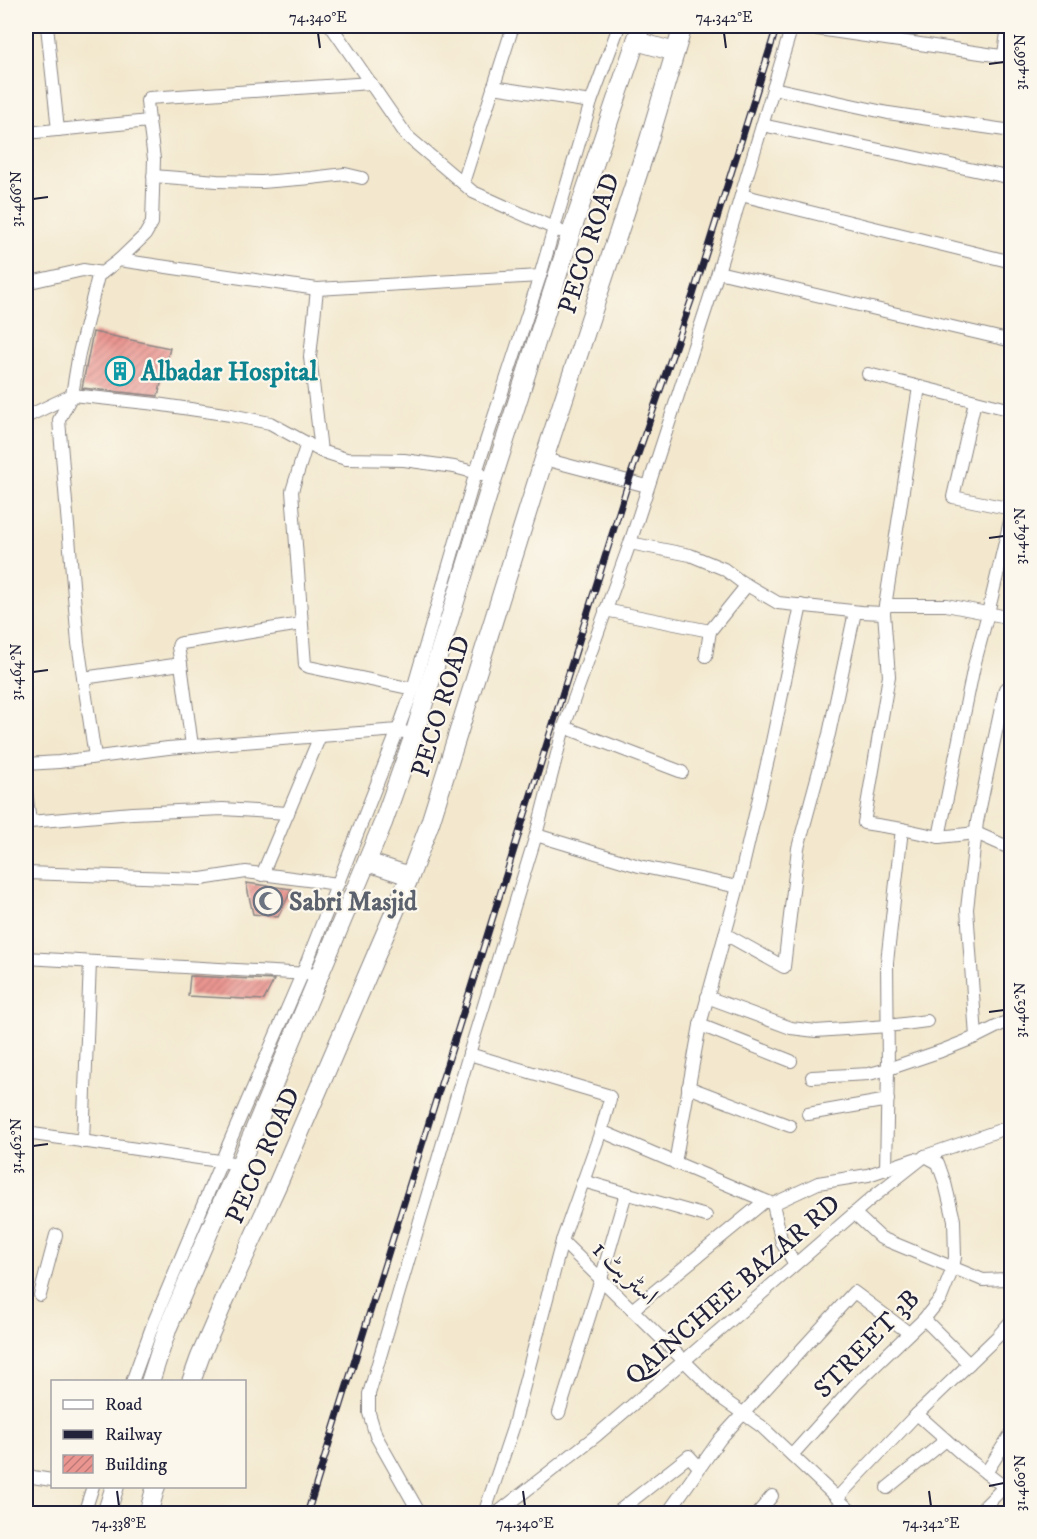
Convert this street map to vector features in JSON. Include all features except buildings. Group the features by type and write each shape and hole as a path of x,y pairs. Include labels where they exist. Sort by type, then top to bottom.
{"main road":[{"name":"PECO ROAD","path":"192,1380 410,876 430,823 544,459 648,143 683,26"},
{"name":"PECO ROAD","path":"151,1380 168,1327 240,1164 311,974 368,862 383,823 406,733 484,475 562,232 639,33"},
{"path":"639,33 675,52"},
{"path":"368,862 410,876"},
{"path":"148,1514 155,1488"},
{"path":"105,1514 114,1490"}],"street":[{"path":"47,26 58,130"},
{"path":"330,26 408,136 473,192 562,232"},
{"path":"463,183 513,26"},
{"path":"133,1380 153,1324 220,1161 311,974 338,884 406,733 413,689 484,475 540,276 562,232 591,102 616,26"},
{"path":"420,1514 376,1436 369,1413 369,1394 536,835 564,727 630,543 718,272 792,26"},
{"path":"798,26 1001,56 1004,54 1008,26"},
{"path":"95,757 78,643 59,420 72,394 98,276 145,235 152,223 154,159 147,101 149,98 370,83"},
{"path":"493,87 591,102"},
{"path":"773,88 888,113 1011,131"},
{"path":"26,133 148,122"},
{"path":"762,125 1011,178"},
{"path":"153,176 262,182 345,174 362,178"},
{"path":"741,195 1011,262"},
{"path":"119,260 317,289 540,276"},
{"path":"26,283 83,270 102,273"},
{"path":"718,272 1011,341"},
{"path":"317,289 310,357 321,452"},
{"path":"868,374 1011,410"},
{"path":"919,387 884,609 889,676 864,823 939,837 976,833 1011,849"},
{"path":"26,417 72,394 156,404 270,423 321,452 346,459 404,460 454,467 484,475"},
{"path":"939,837 974,666 1011,511 953,497 975,401"},
{"path":"307,443 292,491 305,665 413,689"},
{"path":"544,459 647,486"},
{"path":"630,543 690,555 724,569 778,603 855,612 946,605 1011,618"},
{"path":"706,656 710,631 747,585"},
{"path":"675,1163 700,1025 738,887 801,605"},
{"path":"605,610 710,631"},
{"path":"725,934 784,967 798,848 829,734 855,612"},
{"path":"192,746 179,644 301,624"},
{"path":"83,678 181,664"},
{"path":"976,1037 967,909 976,833 1005,689 1011,690"},
{"path":"564,727 682,772"},
{"path":"26,764 192,746 320,736 406,733"},
{"path":"262,875 320,736"},
{"path":"26,791 30,822 132,813 223,809 288,813"},
{"path":"886,1169 887,962 902,829"},
{"path":"536,835 639,866 738,887"},
{"path":"26,873 201,879 246,872 338,884"},
{"path":"26,958 311,974"},
{"path":"83,1142 90,962"},
{"path":"707,997 791,1028 816,1031 927,1021"},
{"path":"812,1077 869,1074 888,1069 976,1037 1011,1019"},
{"path":"700,1025 791,1060"},
{"path":"469,1054 610,1097 601,1131 562,1240 513,1428 484,1514"},
{"path":"688,1087 790,1126"},
{"path":"808,1114 888,1100"},
{"name":"QAINCHEE BAZAR RD","path":"496,1514 597,1435 854,1213 925,1156 1011,1126"},
{"path":"601,1131 769,1202"},
{"path":"26,1134 240,1164"},
{"path":"632,1310 769,1202 818,1183 868,1176 925,1156"},
{"name":"STREET 3B","path":"792,1455 855,1385 924,1319 940,1298 953,1268 955,1257 954,1220 938,1163 925,1156"},
{"path":"583,1181 706,1216"},
{"path":"559,1413 626,1193"},
{"path":"769,1202 782,1244 795,1264"},
{"path":"854,1213 881,1238 983,1280 1006,1279"},
{"path":"40,1295 56,1235"},
{"name":"اسٹریٹ 1","path":"562,1240 724,1400 761,1426 837,1498 847,1511"},
{"path":"667,1514 720,1439 855,1292 909,1333"},
{"path":"924,1319 969,1364"},
{"path":"837,1498 917,1414 998,1336 1011,1320"},
{"path":"917,1414 1008,1490 977,1514"},
{"path":"986,1473 1011,1432"},
{"path":"887,1488 946,1440"},
{"path":"615,1514 689,1456 699,1467"},
{"path":"26,1476 51,1480"},
{"path":"84,1514 90,1488"},
{"path":"98,1488 114,1490"},
{"path":"757,1514 772,1496"}],"railway":[{"path":"307,1514 629,480 693,295 777,26"}],"place":[{"name":"Albadar Hospital","path":"120,371"},
{"name":"Sabri Masjid","path":"268,901"}]}
